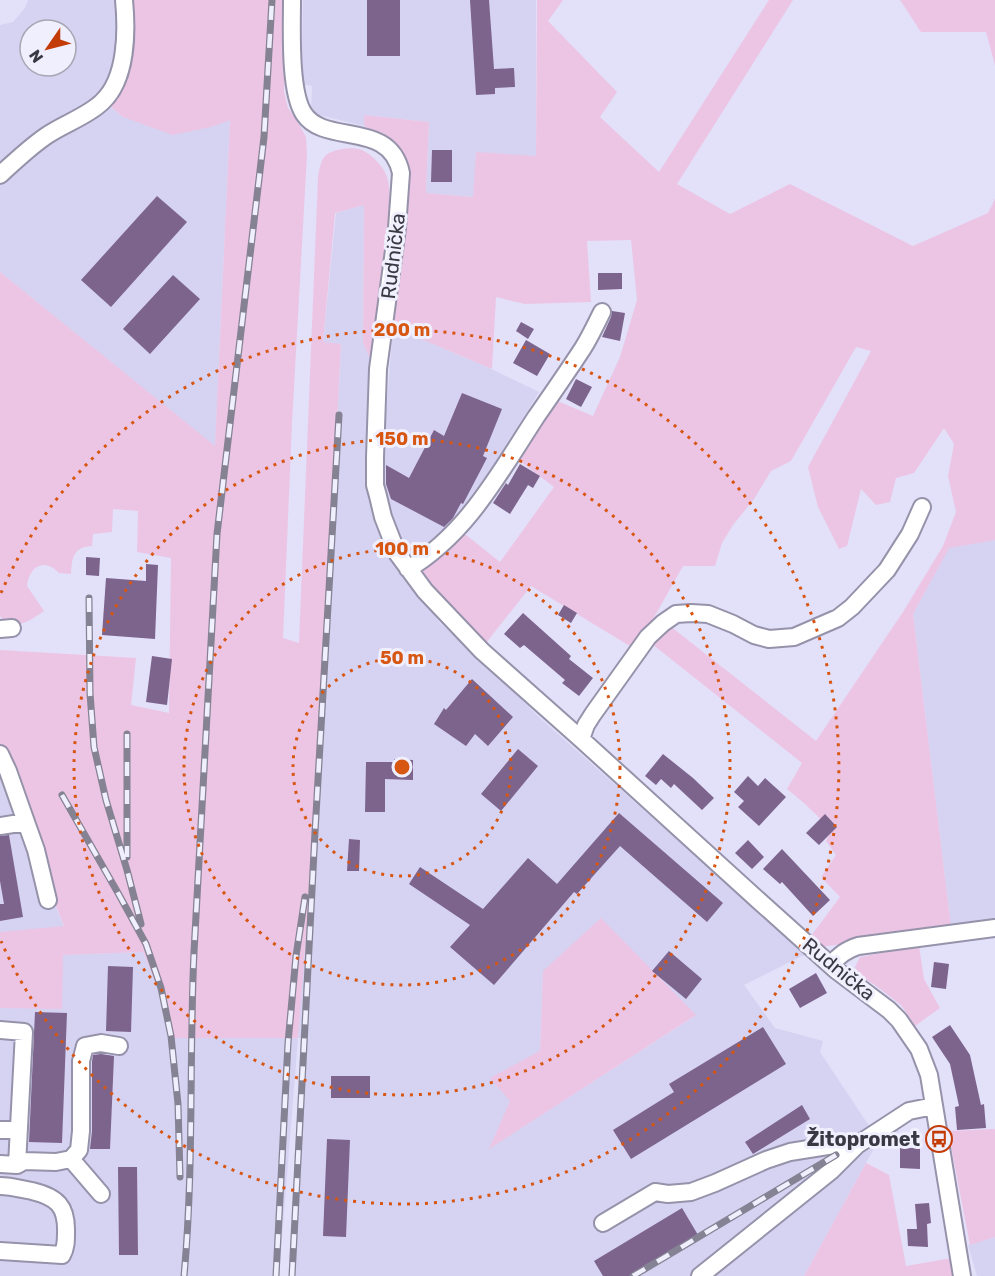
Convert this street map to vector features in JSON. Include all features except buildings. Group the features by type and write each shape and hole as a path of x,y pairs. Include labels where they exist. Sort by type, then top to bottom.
{"street":[{"path":"0,175 46,136 103,102 114,86 121,68 125,45 124,0"},
{"name":"Rudnička","path":"292,0 294,81 296,95 303,113 308,120 327,129 378,142 392,154 401,173 397,228 378,369 375,466 375,485 383,517 394,546 425,591 482,651 695,845 831,965 889,1010 905,1027 919,1049 929,1075 962,1276"},
{"path":"408,569 446,542 483,498 584,346 602,312"},
{"path":"581,739 593,714 648,637 676,614 708,614 754,635 770,639 794,637 838,618 852,607 887,570 910,534 922,507"},
{"path":"0,754 9,771 36,849 48,900"},
{"path":"0,826 26,822"},
{"path":"831,965 846,950 858,946 995,928"},
{"path":"0,1030 24,1032 19,1131 8,1164 24,1161 56,1162 71,1159 79,1150 81,1061 85,1046 101,1043 119,1046"},
{"path":"700,1276 831,1171 857,1145 909,1111 934,1106"},
{"path":"0,1130 19,1131"},
{"path":"603,1223 655,1192 668,1194 691,1192 790,1152 834,1145 857,1145"},
{"path":"71,1159 101,1194"},
{"path":"0,1186 12,1186 47,1195 60,1203 66,1220 65,1249 62,1256 0,1251"}],"shaded area":[{"path":"28,0 119,0 120,29 113,70 100,98 123,117 211,127 230,119 215,447 0,272 0,25 13,22 25,8"},
{"path":"132,0 287,0 284,92 288,108 306,137 307,155 283,638 299,643 320,167 325,156 332,152 348,148 362,150 379,164 386,174 389,185 389,215 374,367 363,343 364,205 335,213 323,342 341,344 320,755 298,1038 168,1038 158,989 143,952 63,955 62,1009 0,1008 0,932 64,926 0,769 0,650 136,658 131,705 169,713 171,558 137,552 138,511 113,509 112,532 93,534 92,546 81,549 75,554 71,574 59,573 43,565 34,569 27,586 44,611 16,625 7,623 0,616 0,272 215,446 230,120 211,127 173,135 123,117 109,105 132,40"},
{"path":"303,0 536,0 536,156 473,197 426,193 429,122 364,115 364,126 311,113 312,86 301,84"},
{"path":"537,0 563,0 548,21 617,92 600,117 659,172 769,0 793,0 677,184 730,214 790,184 913,246 988,213 995,199 995,540 949,548 913,614 951,927 822,947 811,936 840,897 821,877 836,855 826,841 832,830 787,789 802,763 652,644 670,626 816,741 903,612 943,546 956,512 948,476 954,444 944,428 914,473 896,478 890,502 876,505 861,489 847,546 839,549 818,507 808,467 871,351 856,347 791,461 771,471 754,499 733,525 722,543 715,566 683,566 643,637 633,648 531,586 486,643 437,595 412,561 456,527 500,562 554,487 516,458 555,400 593,416 620,357 637,300 631,240 587,241 591,302 525,304 496,297 492,369 393,327 401,259 404,174 400,153 393,140 364,126 364,115 429,122 426,193 473,197 476,152 536,156"},
{"path":"900,0 995,0 995,65 986,32 921,32"},
{"path":"364,205 363,342 374,367 367,427 371,498 378,529 396,563 440,623 541,719 806,954 744,985 775,1028 823,1041 820,1052 871,1129 893,1113 902,1125 893,1141 878,1141 804,1276 293,1276 306,1037 298,1038 279,1276 0,1276 0,769 64,927 63,955 143,952 158,989 168,1038 320,755 341,345 323,343 336,213","holes":["543,971 695,1016 490,1148 510,1101 540,1051"]},
{"path":"393,327 539,392 456,527 412,561 394,523 384,483 381,447"},
{"path":"995,540 995,921 951,927 913,614 949,547"},
{"path":"601,918 696,1015 489,1149 510,1101 490,1078 540,1051 543,971"},
{"path":"919,946 924,979 940,1008 915,1026 901,1005 857,974 855,967 860,957"},
{"path":"995,1129 995,1237 970,1245 948,1131"},
{"path":"866,1163 889,1175 906,1266 952,1258 957,1276 804,1276"},
{"path":"995,1237 995,1276 977,1276 968,1245"}],"railway":[{"path":"184,1276 189,1195 194,952 217,534 264,137 272,0"},
{"path":"292,1276 339,415"},
{"path":"89,598 90,693 94,747 106,800 141,924"},
{"path":"127,734 127,857"},
{"path":"62,795 146,944 161,988 171,1036 178,1104 180,1177"},
{"path":"276,1276 288,1043 296,956 305,897"},
{"path":"633,1276 836,1155"}],"place":[{"name":"Žitopromet","path":"939,1139"}]}
